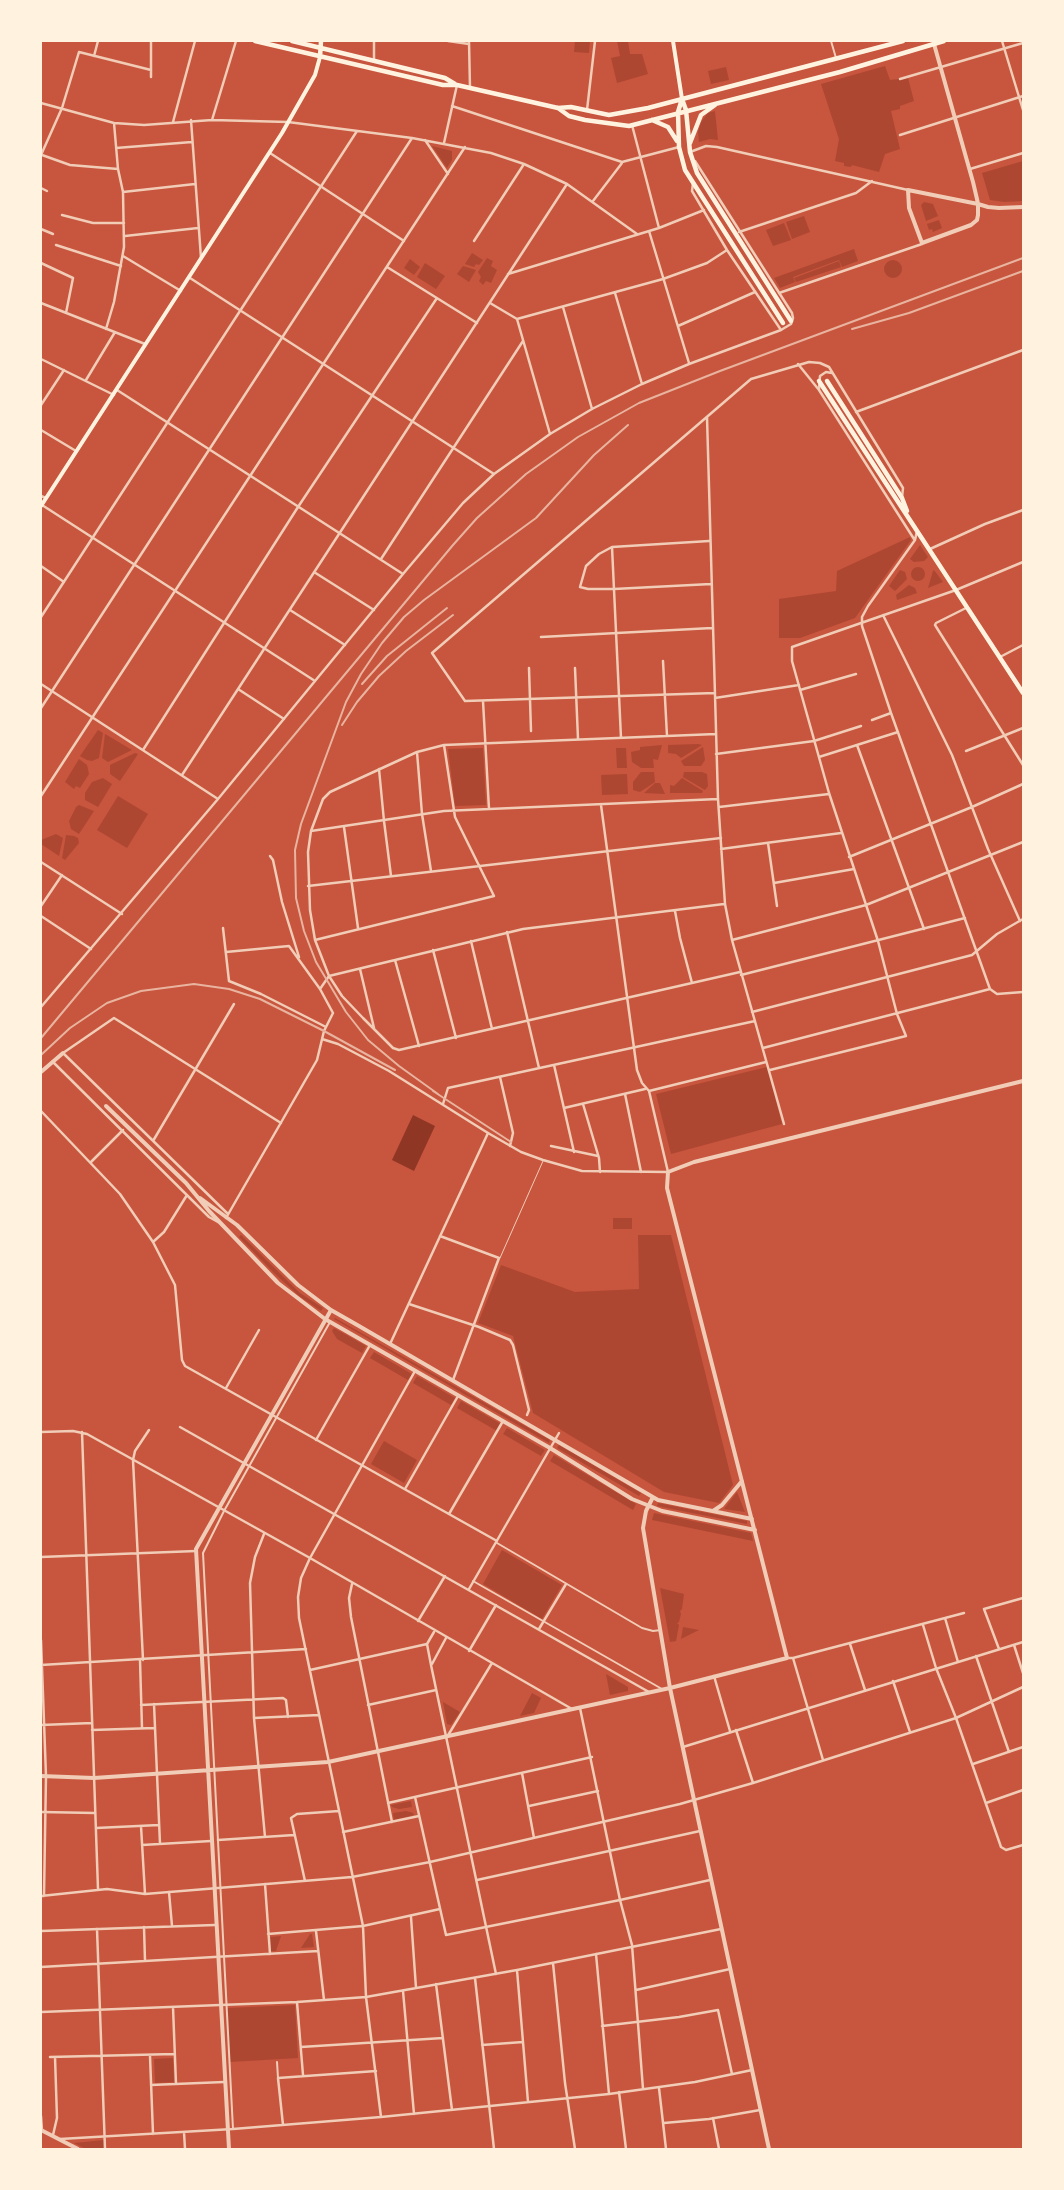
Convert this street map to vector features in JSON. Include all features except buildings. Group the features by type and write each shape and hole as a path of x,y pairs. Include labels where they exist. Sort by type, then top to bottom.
{"main road":[{"path":"255,41 443,85 457,85 558,108 571,107 600,115 615,115 682,99 903,41"},
{"path":"292,41 445,78 457,85"},
{"path":"42,505 44,497 77,452 270,153 315,75 320,57 321,41"},
{"path":"674,41 682,99 686,110 689,149 697,173 791,323"},
{"path":"558,108 569,116 585,120 617,126 632,125 840,72 944,41"},
{"path":"678,147 678,112 682,99"},
{"path":"689,149 701,115 722,101"},
{"path":"650,120 668,127 674,134 683,165 693,183 783,323"},
{"path":"819,381 1023,694"},
{"path":"827,381 902,498 908,515"}],"street":[{"path":"94,56 98,41"},
{"path":"151,41 151,77"},
{"path":"173,122 195,41"},
{"path":"212,120 236,41"},
{"path":"374,41 374,61"},
{"path":"448,41 469,43 470,88"},
{"path":"586,111 595,41"},
{"path":"831,41 836,59"},
{"path":"1002,41 1021,97 1023,110"},
{"path":"779,293 974,224 978,219 978,204 970,169 934,43"},
{"path":"900,79 1023,43"},
{"path":"118,169 70,165 41,155 62,108 78,52 151,70"},
{"path":"444,143 457,85"},
{"path":"900,135 1021,97"},
{"path":"41,103 114,122 144,125 191,120 288,122 425,140 504,156 567,184 637,234"},
{"path":"452,106 622,162 678,147"},
{"path":"191,120 201,259"},
{"path":"106,329 123,256 124,236 123,192 118,169 114,122"},
{"path":"632,125 659,228"},
{"path":"41,617 357,131"},
{"path":"41,708 412,138"},
{"path":"425,140 448,174"},
{"path":"116,148 192,142"},
{"path":"41,1007 218,799 402,574 463,503 494,474 550,434 592,409 642,384 781,330 791,323 792,312 689,149 712,146 978,204 999,208 1023,207"},
{"path":"41,796 465,148"},
{"path":"270,153 404,241"},
{"path":"970,169 1023,153"},
{"path":"593,201 622,162"},
{"path":"474,241 524,164"},
{"path":"740,232 856,193 872,181"},
{"path":"693,183 692,191 727,250 781,330"},
{"path":"123,192 195,184"},
{"path":"182,776 567,184"},
{"path":"41,188 47,191"},
{"path":"908,190 908,205 922,243"},
{"path":"508,274 659,228 704,210"},
{"path":"62,215 93,222 124,223"},
{"path":"124,236 198,228"},
{"path":"41,229 53,234"},
{"path":"649,231 690,364"},
{"path":"56,246 121,266"},
{"path":"517,319 663,279 707,263 727,250"},
{"path":"123,256 182,291"},
{"path":"41,263 73,278 66,313"},
{"path":"387,267 476,323"},
{"path":"190,278 494,474"},
{"path":"615,292 642,384"},
{"path":"678,326 755,292"},
{"path":"143,750 298,507 437,298"},
{"path":"41,303 146,345"},
{"path":"490,303 517,319 550,434"},
{"path":"563,307 592,409"},
{"path":"86,380 115,332"},
{"path":"380,560 523,341"},
{"path":"856,412 1023,350"},
{"path":"41,359 114,395"},
{"path":"715,693 464,701 432,653 751,379 798,364 820,363 829,367 903,488 902,498"},
{"path":"798,364 819,390 915,540"},
{"path":"41,405 64,370"},
{"path":"819,390 821,374 829,372 835,376"},
{"path":"117,390 402,574"},
{"path":"707,417 716,754 725,904 732,940 784,1124"},
{"path":"41,430 77,452"},
{"path":"42,505 315,681"},
{"path":"930,549 985,524 1023,510"},
{"path":"917,530 915,540 868,606 862,622 891,713 990,989 997,994 1023,992"},
{"path":"709,541 612,547 598,554 586,566 580,587 588,590 711,584"},
{"path":"612,547 620,738"},
{"path":"770,1070 906,1036 897,1014 878,940 829,794 792,661 792,647 956,590 1022,562 1023,568"},
{"path":"41,566 64,582"},
{"path":"314,572 374,610"},
{"path":"967,607 936,623 936,627 1023,765"},
{"path":"290,610 345,645"},
{"path":"752,1012 948,962 977,952 997,934 1022,920 991,856 948,746 883,615"},
{"path":"541,637 712,628"},
{"path":"1000,657 1023,645"},
{"path":"663,661 667,736"},
{"path":"529,668 532,731"},
{"path":"575,668 578,740"},
{"path":"800,690 856,674"},
{"path":"41,684 218,799"},
{"path":"715,698 799,685"},
{"path":"238,689 284,719"},
{"path":"483,700 489,809"},
{"path":"872,720 891,713"},
{"path":"716,754 814,741 861,726"},
{"path":"966,751 1023,728"},
{"path":"819,757 898,732"},
{"path":"716,734 444,745 417,752 330,792 319,807 311,831 308,886 315,940 329,976 342,996 393,1048 399,1050 741,973 965,918"},
{"path":"315,940 494,896 454,810 444,745"},
{"path":"857,745 924,929"},
{"path":"417,752 422,814 431,871"},
{"path":"379,768 391,876"},
{"path":"850,857 1023,784"},
{"path":"719,807 829,794"},
{"path":"311,831 454,810 718,799"},
{"path":"601,804 626,998 638,1073 647,1090 668,1172 667,1188 787,1658"},
{"path":"344,827 358,928"},
{"path":"721,849 841,833"},
{"path":"308,886 721,838"},
{"path":"768,842 778,906"},
{"path":"732,940 866,905 1023,842"},
{"path":"270,856 273,860 282,902 300,960"},
{"path":"41,862 122,914"},
{"path":"774,883 854,869"},
{"path":"41,906 62,875"},
{"path":"320,989 329,976 507,932 552,924 725,904"},
{"path":"675,911 692,983"},
{"path":"41,916 91,949"},
{"path":"223,928 229,981 261,994 326,1027"},
{"path":"507,932 538,1068"},
{"path":"471,941 492,1029"},
{"path":"226,952 289,946 320,989 333,1011 318,1054 281,1123 227,1216"},
{"path":"434,950 456,1038"},
{"path":"395,960 419,1046"},
{"path":"360,969 374,1029"},
{"path":"763,1048 990,989"},
{"path":"153,1141 234,1004"},
{"path":"41,1072 63,1052 114,1018 281,1123"},
{"path":"443,1104 448,1088 755,1021"},
{"path":"322,1040 338,1044 384,1068 510,1146 543,1160 575,1170 600,1172 668,1172 694,1162 1023,1081"},
{"path":"63,1052 290,1279 331,1310 653,1497 666,1502 752,1519"},
{"path":"52,1061 187,1196 210,1217 220,1223"},
{"path":"564,1108 767,1062"},
{"path":"554,1065 574,1152"},
{"path":"500,1077 513,1133 510,1146"},
{"path":"625,1094 641,1172"},
{"path":"583,1104 598,1156 600,1172"},
{"path":"106,1106 198,1197 220,1223 278,1283 325,1319 550,1448 632,1499 662,1511 755,1530"},
{"path":"41,1112 120,1194 153,1242 175,1285 183,1363 188,1368 449,1514 642,1628 653,1632 661,1630"},
{"path":"90,1162 123,1130"},
{"path":"390,1344 488,1133"},
{"path":"551,1146 598,1156"},
{"path":"153,1242 164,1232 187,1196"},
{"path":"198,1197 227,1216"},
{"path":"440,1236 500,1258 453,1380"},
{"path":"409,1304 506,1337 513,1345 529,1410 527,1415"},
{"path":"229,2149 215,1924 196,1551 218,1508 331,1310"},
{"path":"233,2129 203,1553 224,1511 330,1322"},
{"path":"226,1388 259,1330"},
{"path":"316,1440 370,1345"},
{"path":"381,2117 366,1996 363,1926 299,1618 298,1597 302,1578 310,1558 415,1370"},
{"path":"405,1489 458,1396"},
{"path":"449,1514 503,1422"},
{"path":"180,1427 650,1692"},
{"path":"142,1728 142,1660 133,1460 135,1451 148,1430"},
{"path":"41,1432 73,1431 86,1434 310,1558 573,1710"},
{"path":"82,1432 98,1889"},
{"path":"469,1589 558,1433"},
{"path":"712,1511 722,1505 742,1481"},
{"path":"653,1497 648,1506 643,1528 670,1688 769,2149"},
{"path":"264,1534 250,1577 254,1718 265,1837"},
{"path":"41,1558 196,1551"},
{"path":"418,1621 445,1576"},
{"path":"473,1581 663,1690"},
{"path":"352,1584 350,1605 358,1659 392,1822"},
{"path":"539,1629 566,1584"},
{"path":"999,1649 984,1609 1023,1598"},
{"path":"469,1651 496,1605"},
{"path":"44,1776 94,1778 328,1762 663,1690 964,1614"},
{"path":"945,1618 958,1662"},
{"path":"923,1625 936,1668 973,1764 1003,1850 1023,1845"},
{"path":"435,1631 428,1644 431,1665 496,1974"},
{"path":"431,1665 446,1638"},
{"path":"41,1640 45,1812 43,1896 98,1889 145,1894 352,1877 430,1862 693,1800 753,1783 956,1718 993,1702 1023,1686"},
{"path":"682,1747 1023,1642"},
{"path":"310,1670 428,1644"},
{"path":"850,1644 865,1690"},
{"path":"1014,1645 1023,1673"},
{"path":"42,1665 306,1649"},
{"path":"976,1656 993,1702 1008,1752"},
{"path":"793,1658 823,1761"},
{"path":"446,1738 492,1663"},
{"path":"714,1676 730,1732"},
{"path":"893,1681 910,1732"},
{"path":"368,1705 436,1690"},
{"path":"141,1705 285,1698 288,1717"},
{"path":"154,1704 160,1844"},
{"path":"580,1708 592,1756 620,1900 632,1945 643,2090"},
{"path":"254,1718 319,1715"},
{"path":"43,1725 92,1723"},
{"path":"92,1730 154,1728"},
{"path":"736,1730 753,1783"},
{"path":"973,1764 1023,1747"},
{"path":"388,1803 592,1756"},
{"path":"522,1773 534,1838"},
{"path":"986,1803 1023,1790"},
{"path":"529,1806 599,1791"},
{"path":"415,1797 446,1935 710,1880"},
{"path":"305,1881 291,1818 294,1814 339,1811"},
{"path":"41,1812 95,1813"},
{"path":"343,1832 420,1816"},
{"path":"96,1828 159,1825"},
{"path":"141,1826 145,1894"},
{"path":"477,1880 700,1831"},
{"path":"218,1840 294,1835"},
{"path":"142,1845 211,1841"},
{"path":"265,1884 270,1954"},
{"path":"170,1892 172,1926"},
{"path":"268,1934 363,1926 440,1909"},
{"path":"411,1916 416,1988"},
{"path":"41,1931 215,1924"},
{"path":"144,1927 146,1961"},
{"path":"97,1929 105,2149"},
{"path":"41,2012 297,2002 366,1996 476,1978 632,1945 721,1929"},
{"path":"316,1931 324,2000"},
{"path":"41,1967 318,1951"},
{"path":"596,1954 609,2094"},
{"path":"553,1963 575,2149"},
{"path":"636,1990 730,1969"},
{"path":"517,1970 528,2102"},
{"path":"476,1978 494,2149"},
{"path":"436,1984 452,2110"},
{"path":"403,1990 414,2114"},
{"path":"297,2002 303,2076"},
{"path":"173,2007 176,2084"},
{"path":"602,2026 718,2010 732,2074"},
{"path":"300,2047 407,2042 443,2038"},
{"path":"482,2045 523,2042"},
{"path":"50,2057 174,2054"},
{"path":"150,2055 153,2134"},
{"path":"53,2136 57,2118 55,2057"},
{"path":"277,2062 283,2126"},
{"path":"60,2139 283,2126 414,2114 659,2088 752,2070"},
{"path":"278,2078 376,2071"},
{"path":"151,2085 224,2082"},
{"path":"659,2088 666,2149"},
{"path":"619,2092 626,2149"},
{"path":"664,2123 713,2118 760,2110"},
{"path":"41,2116 41,2130 78,2149"},
{"path":"713,2118 720,2149"},
{"path":"184,2132 185,2149"}],"lane":[{"path":"500,1258 543,1160"}],"shaded area":[{"path":"575,41 590,41 589,53 574,52"},
{"path":"617,41 628,41 630,54 642,54 648,74 617,83 611,58 620,56"},
{"path":"885,66 890,80 908,78 914,101 900,106 900,109 891,111 900,149 885,154 879,172 852,165 851,167 844,166 844,163 835,161 839,139 821,84"},
{"path":"726,67 729,80 711,84 708,71"},
{"path":"715,111 718,140 710,139 699,142 698,132 701,122 708,113"},
{"path":"432,146 452,151 452,160 447,168"},
{"path":"1023,161 1023,201 1004,202 990,200 982,173"},
{"path":"924,202 933,204 938,216 926,221 921,205"},
{"path":"804,216 810,232 792,239 786,222"},
{"path":"939,220 942,228 933,232 932,229 929,230 927,224"},
{"path":"784,223 791,240 773,246 766,230"},
{"path":"854,249 858,261 842,267 839,260 793,277 795,282 780,288 774,278"},
{"path":"472,253 483,260 474,267 465,264"},
{"path":"487,258 493,261 491,266 497,270 491,283 486,281 483,285 479,281 481,277 478,272"},
{"path":"410,259 420,267 414,275 404,268"},
{"path":"893,260 899,263 902,269 899,275 893,278 887,275 884,269 887,263"},
{"path":"839,261 841,267 796,282 794,278"},
{"path":"425,263 445,276 436,289 417,277"},
{"path":"463,266 476,270 469,282 457,274"},
{"path":"910,537 911,540 855,618 800,638 779,638 779,599 836,591 837,571"},
{"path":"920,545 928,557 924,561 914,562 910,559"},
{"path":"918,567 923,569 925,574 923,579 918,581 913,579 911,574 913,569"},
{"path":"900,570 905,572 907,579 895,591 889,586"},
{"path":"933,571 943,582 928,588"},
{"path":"909,585 915,588 917,593 897,600 896,595"},
{"path":"98,730 103,733 99,758 92,761 87,760 80,756"},
{"path":"105,734 132,750 108,762 102,758"},
{"path":"662,745 658,760 653,759 654,768 641,768 632,762 631,752 640,750 640,747"},
{"path":"668,745 702,745 681,758 676,754 668,753"},
{"path":"703,747 705,760 701,766 684,766 681,761"},
{"path":"483,748 486,805 455,806 448,749"},
{"path":"616,748 626,748 627,768 617,768"},
{"path":"135,753 138,754 120,781 110,774 110,765"},
{"path":"79,759 87,765 89,774 80,788 76,786 74,789 65,782"},
{"path":"641,772 654,772 655,782 640,792 633,790 633,782"},
{"path":"684,772 702,772 707,774 708,786 705,790 683,777"},
{"path":"627,774 628,794 602,795 601,775"},
{"path":"103,778 112,784 98,807 85,800 85,793 92,782"},
{"path":"682,778 703,791 702,793 670,793 670,785 674,786"},
{"path":"655,783 660,783 665,794 644,793"},
{"path":"118,796 148,814 127,848 97,830"},
{"path":"79,805 94,811 79,834 71,829 69,821"},
{"path":"56,834 63,838 59,856 41,844 41,840"},
{"path":"66,835 78,838 79,843 65,860 62,858"},
{"path":"767,1067 782,1124 671,1154 656,1094"},
{"path":"413,1115 435,1126 414,1171 392,1160"},
{"path":"613,1218 632,1218 632,1229 613,1229"},
{"path":"241,1235 300,1293 323,1308 321,1311 299,1296 273,1272 239,1237"},
{"path":"638,1235 671,1235 733,1485 719,1503 664,1492 533,1413 513,1336 478,1323 501,1265 575,1292 639,1289"},
{"path":"334,1319 550,1440 549,1443"},
{"path":"334,1328 366,1346 362,1353 337,1339 332,1331"},
{"path":"374,1352 412,1374 408,1380 370,1358"},
{"path":"417,1376 455,1398 451,1405 413,1383"},
{"path":"461,1401 501,1424 497,1431 457,1408"},
{"path":"507,1428 545,1450 541,1456 503,1434"},
{"path":"384,1441 417,1460 404,1483 371,1464"},
{"path":"559,1445 641,1493 639,1496 557,1448"},
{"path":"554,1455 636,1504 633,1510 550,1461"},
{"path":"737,1492 745,1512 724,1509"},
{"path":"658,1503 747,1521 747,1524 657,1506"},
{"path":"654,1513 751,1533 753,1541 652,1520"},
{"path":"502,1550 562,1585 542,1619 483,1584"},
{"path":"660,1588 684,1594 681,1614 677,1623 679,1625 676,1641 670,1642"},
{"path":"683,1627 699,1630 681,1639"},
{"path":"606,1674 628,1687 628,1691 610,1695"},
{"path":"532,1693 541,1698 534,1713 520,1716"},
{"path":"443,1702 460,1712 451,1725 447,1724"},
{"path":"411,1801 412,1807 399,1809 391,1805"},
{"path":"406,1811 414,1815 394,1820 393,1813"},
{"path":"310,1934 312,1934 314,1947 301,1948"},
{"path":"281,1936 276,1951 271,1951 270,1937"},
{"path":"295,2005 298,2058 230,2062 227,2008"},
{"path":"173,2058 174,2082 155,2083 154,2059"},
{"path":"104,2140 105,2149 86,2149 74,2143"}],"railway":[{"path":"41,1038 453,545 477,518 526,474 578,437 639,403 1023,258"},
{"path":"852,329 909,313 1023,271"},
{"path":"438,1094 399,1066 368,1040 346,1012 316,962 304,931 296,898 295,850 301,824 346,702 361,674 382,643 404,617 424,600 536,518 594,455 628,425"},
{"path":"362,684 387,656 447,608"},
{"path":"342,725 357,702 379,676 406,651 453,615"},
{"path":"41,1055 70,1028 107,1003 141,991 194,984 229,989 260,999 395,1070"},
{"path":"433,1091 511,1142"}]}
